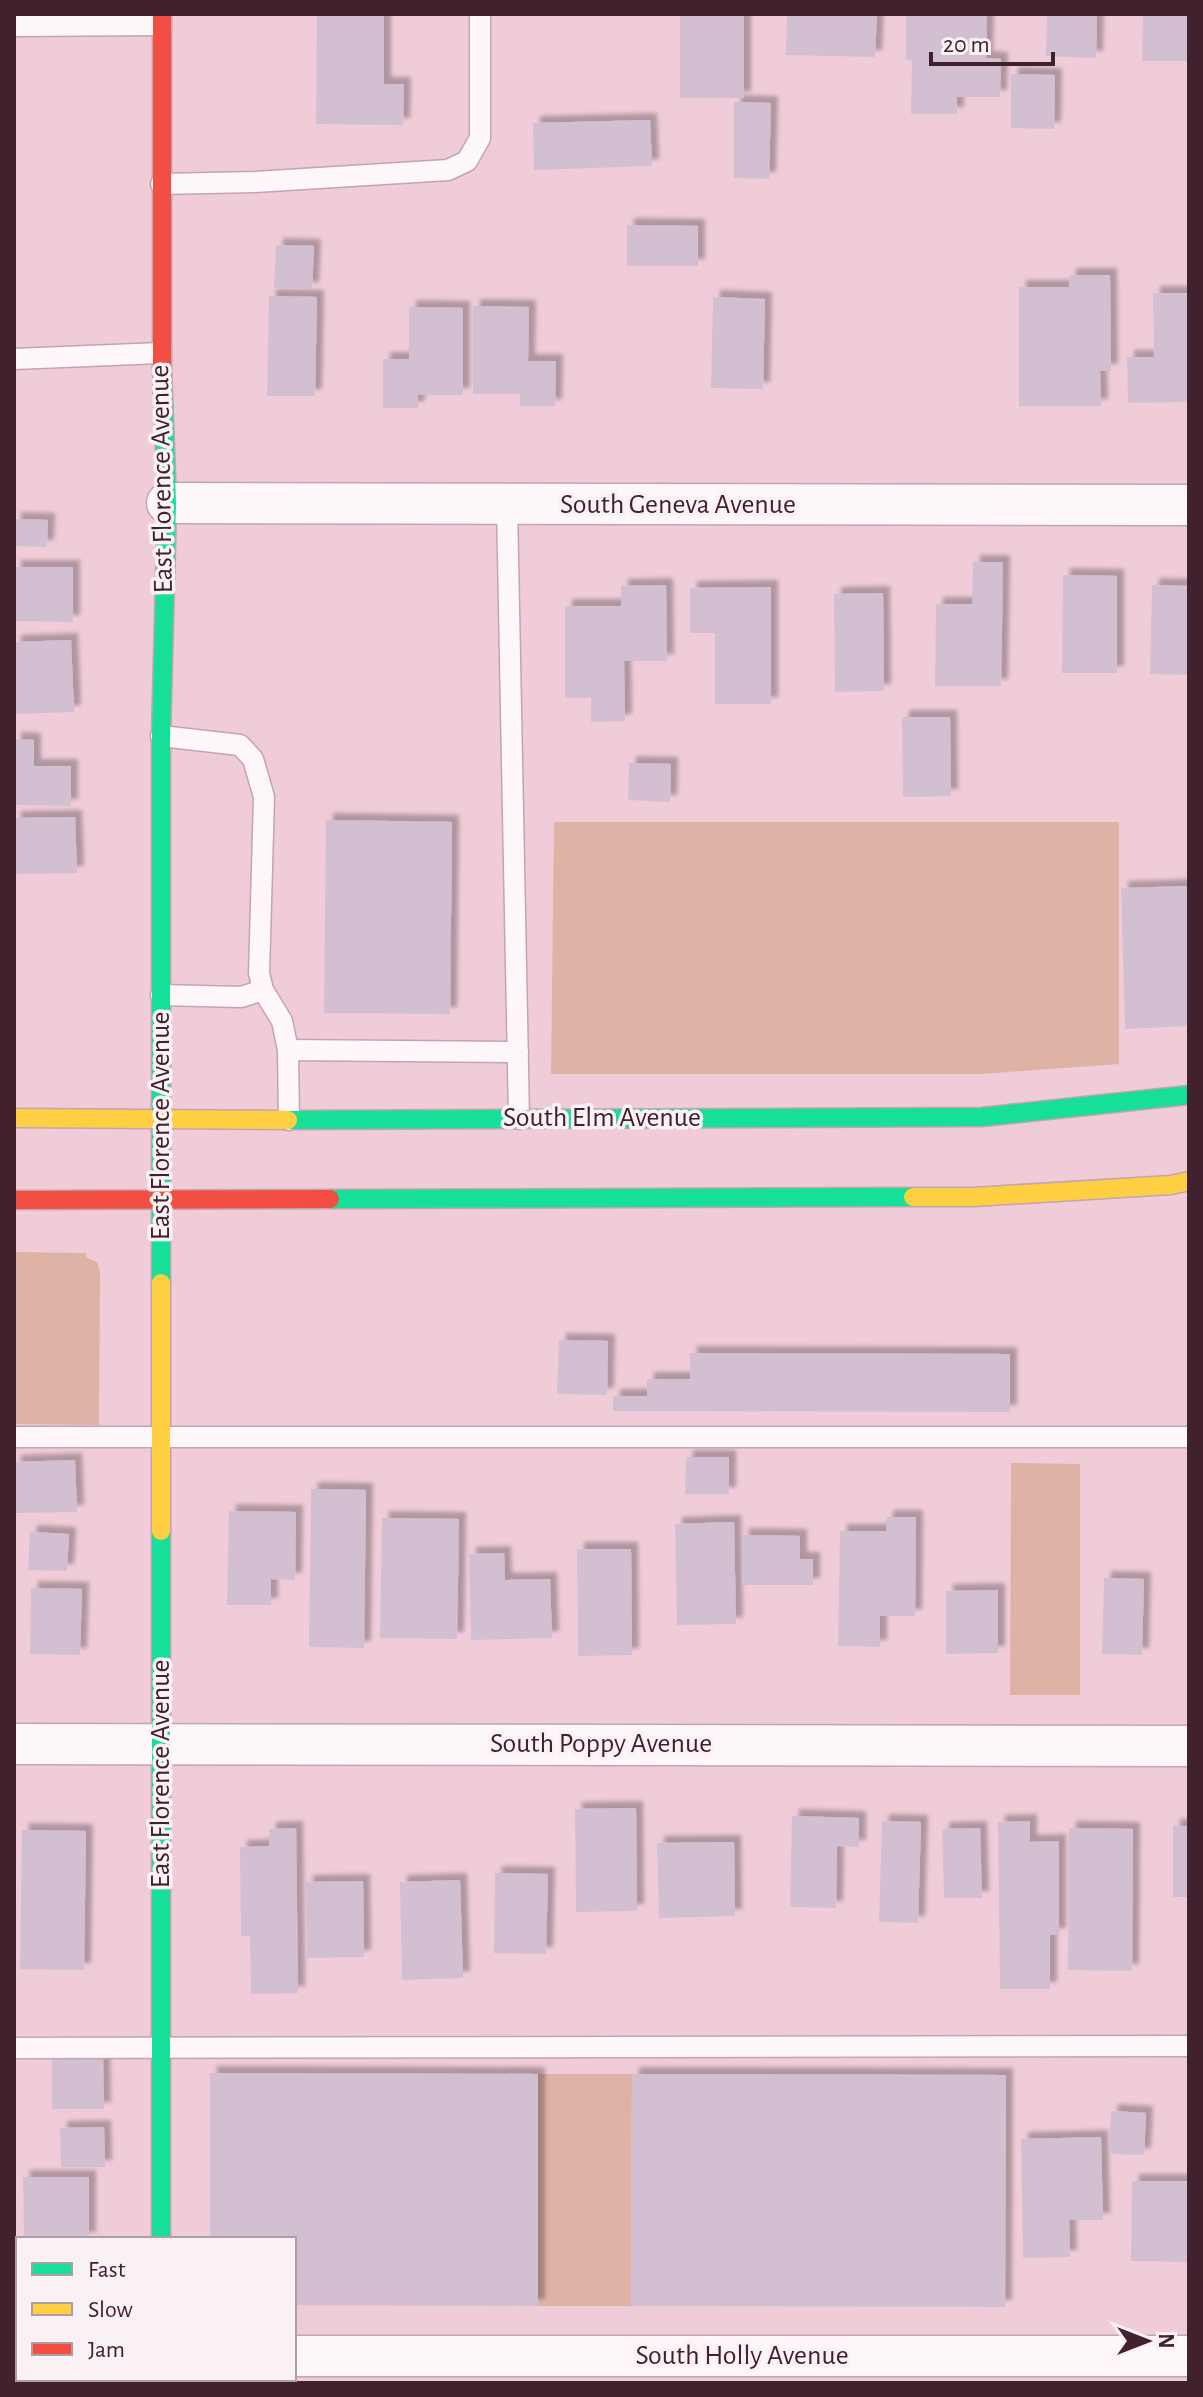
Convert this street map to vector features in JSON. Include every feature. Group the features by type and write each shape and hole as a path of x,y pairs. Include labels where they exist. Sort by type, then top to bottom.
{"main road":[{"name":"East Florence Avenue","path":"161,2237 161,736 167,503 161,353 162,20"},
{"name":"South Elm Avenue","path":"14,1118 982,1117 1189,1095"},
{"path":"14,1200 973,1197 1171,1185 1189,1181"}],"street":[{"name":"South Geneva Avenue","path":"167,503 1189,505"},
{"name":"South Poppy Avenue","path":"14,1744 1189,1746"},
{"name":"South Holly Avenue","path":"296,2356 1189,2356"}],"lane":[{"path":"161,184 255,182 448,170 467,161 480,138 480,14"},
{"path":"14,26 162,20"},
{"path":"14,359 161,353"},
{"path":"507,505 519,1119"},
{"path":"161,736 240,745 253,759 264,797 259,973 263,990 282,1021 288,1050 289,1120"},
{"path":"161,995 241,997 263,990"},
{"path":"288,1050 518,1052"},
{"path":"14,1437 1189,1437"},
{"path":"14,2048 1189,2046"}],"shaded area":[{"path":"554,822 1119,822 1119,1064 982,1074 551,1074"},
{"path":"14,1252 86,1253 86,1257 97,1262 100,1272 99,1425 14,1424"},
{"path":"1011,1463 1080,1464 1080,1695 1010,1695"},
{"path":"538,2074 632,2074 631,2306 538,2306"}],"building":[{"path":"317,14 384,14 384,84 404,84 403,125 316,124"},
{"path":"680,14 744,14 744,98 680,98"},
{"path":"787,14 877,14 875,57 786,55"},
{"path":"906,14 987,14 986,58 1001,59 1000,97 957,97 957,114 911,114 912,60 906,60"},
{"path":"1047,14 1097,14 1096,58 1046,56"},
{"path":"1143,14 1189,14 1189,61 1142,61"},
{"path":"1011,74 1055,75 1054,129 1011,128"},
{"path":"734,102 771,103 769,179 734,178"},
{"path":"650,120 652,166 534,170 533,123"},
{"path":"627,225 698,226 698,266 627,266"},
{"path":"276,245 314,246 312,289 274,288"},
{"path":"1069,275 1110,275 1111,371 1100,371 1101,406 1019,406 1019,287 1069,287"},
{"path":"1153,293 1189,293 1189,402 1128,403 1127,357 1154,357"},
{"path":"269,296 317,297 315,396 267,396"},
{"path":"713,297 765,299 763,389 711,388"},
{"path":"473,306 529,307 528,361 556,361 555,406 520,406 520,394 473,394"},
{"path":"409,307 463,308 463,395 418,395 418,408 383,408 383,359 409,359"},
{"path":"14,519 48,520 47,547 14,546"},
{"path":"973,562 1003,562 1001,686 935,686 936,604 972,604"},
{"path":"14,567 73,567 73,622 14,621"},
{"path":"1063,575 1117,576 1117,673 1062,673"},
{"path":"666,585 667,661 624,661 625,721 591,722 591,698 565,698 565,606 621,606 621,586"},
{"path":"1152,585 1189,586 1189,675 1150,674"},
{"path":"771,587 771,704 715,704 715,633 690,633 690,588"},
{"path":"883,593 884,691 835,692 834,594"},
{"path":"71,640 74,712 14,714 14,642"},
{"path":"902,717 950,717 951,796 903,797"},
{"path":"14,739 34,740 34,766 71,766 71,806 14,805"},
{"path":"629,763 671,764 670,802 628,800"},
{"path":"75,817 77,873 14,874 14,818"},
{"path":"326,820 452,822 450,1014 324,1013"},
{"path":"1189,886 1189,1026 1125,1029 1121,888"},
{"path":"559,1340 608,1341 607,1395 557,1394"},
{"path":"690,1353 1010,1354 1010,1412 613,1411 613,1396 647,1396 647,1379 690,1379"},
{"path":"686,1457 729,1457 729,1494 685,1494"},
{"path":"75,1460 77,1512 15,1513 14,1462"},
{"path":"311,1489 366,1490 364,1648 309,1647"},
{"path":"229,1511 296,1512 295,1580 271,1579 271,1605 227,1605"},
{"path":"886,1517 916,1517 915,1616 880,1616 880,1647 838,1646 840,1531 886,1531"},
{"path":"382,1518 459,1519 457,1639 380,1638"},
{"path":"734,1522 736,1624 677,1625 675,1524"},
{"path":"30,1532 69,1534 67,1571 28,1570"},
{"path":"742,1535 800,1536 800,1559 813,1559 813,1585 742,1585"},
{"path":"577,1549 631,1549 632,1655 578,1656"},
{"path":"504,1553 505,1580 550,1579 552,1638 471,1640 469,1554"},
{"path":"1104,1578 1144,1579 1142,1655 1102,1654"},
{"path":"31,1588 82,1589 80,1655 30,1654"},
{"path":"998,1590 998,1653 946,1654 946,1591"},
{"path":"636,1808 637,1911 576,1912 575,1809"},
{"path":"792,1816 859,1818 859,1847 837,1846 836,1908 790,1907"},
{"path":"882,1821 921,1822 918,1923 879,1922"},
{"path":"1030,1821 1030,1842 1059,1841 1059,1935 1050,1935 1050,1989 1000,1989 998,1822"},
{"path":"1173,1826 1189,1826 1189,1897 1173,1897"},
{"path":"296,1828 298,1993 251,1994 250,1936 241,1936 240,1847 269,1846 269,1829"},
{"path":"980,1828 982,1898 944,1898 942,1829"},
{"path":"1069,1828 1133,1829 1132,1971 1068,1970"},
{"path":"22,1830 86,1831 84,1970 20,1969"},
{"path":"734,1842 735,1916 659,1918 657,1843"},
{"path":"495,1873 548,1874 546,1954 494,1953"},
{"path":"460,1880 463,1978 402,1980 400,1882"},
{"path":"363,1881 364,1957 307,1958 306,1882"},
{"path":"103,2058 104,2109 52,2109 52,2059"},
{"path":"210,2073 538,2074 538,2306 296,2305 296,2237 210,2237"},
{"path":"632,2074 1006,2075 1005,2307 631,2306"},
{"path":"1111,2111 1146,2113 1144,2155 1109,2154"},
{"path":"104,2127 105,2167 61,2167 60,2128"},
{"path":"1101,2137 1103,2220 1069,2220 1070,2257 1023,2258 1021,2139"},
{"path":"23,2177 89,2177 89,2237 24,2237"},
{"path":"1132,2181 1189,2181 1189,2262 1131,2261"}],"traffic: fast":[{"path":"161,1283 161,736 167,503 162,368"},
{"path":"288,1120 982,1117 1189,1095"},
{"path":"330,1199 913,1197"},
{"path":"161,1531 161,2237"}],"traffic: slow":[{"path":"14,1118 288,1120"},
{"path":"913,1197 973,1197 1171,1185 1189,1181"},
{"path":"161,1283 161,1531"}],"traffic: jam":[{"path":"162,14 162,368"},
{"path":"14,1200 330,1199"}]}
